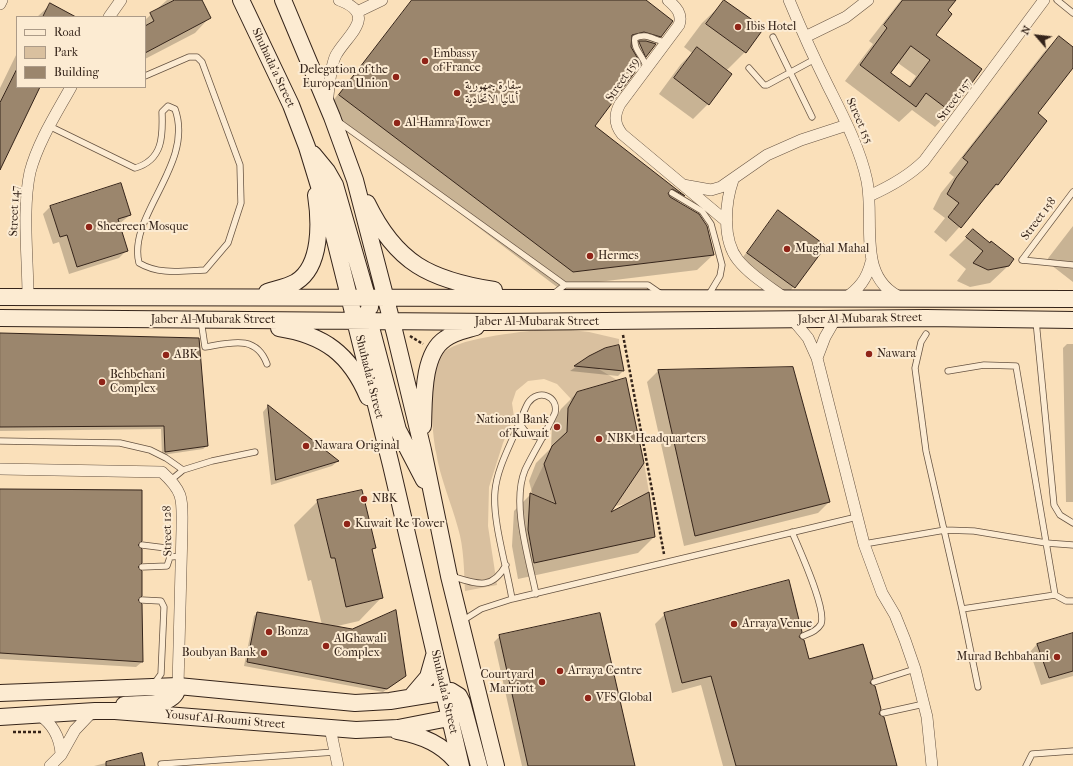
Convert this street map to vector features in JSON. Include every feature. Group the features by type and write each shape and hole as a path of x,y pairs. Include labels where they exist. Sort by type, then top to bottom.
{"main road":[{"name":"Shuhada'a Street","path":"241,0 291,105 310,154 334,232 349,297"},
{"path":"283,0 330,111 355,180 386,297 423,450 449,576 496,766"},
{"path":"310,154 324,168 335,186 367,297 375,315 392,322"},
{"path":"232,298 288,286 301,278 309,268 316,245 318,215 310,154"},
{"path":"355,180 369,208 390,241 404,256 422,269 468,285 548,298"},
{"name":"Jaber Al-Mubarak Street","path":"0,297 386,297 706,300 1073,299"},
{"path":"349,297 364,305 363,321 398,430 432,494"},
{"name":"Jaber Al-Mubarak Street","path":"0,318 392,322 621,322 794,320 836,318 1073,320"},
{"path":"224,320 296,331 318,338 336,350 359,378 385,439"},
{"name":"Shuhada'a Street","path":"363,321 385,439 460,766"},
{"path":"423,450 426,380 429,363 434,351 444,339 453,334 498,322"},
{"path":"411,697 423,684 430,673 434,650"},
{"path":"449,718 458,714 464,708 470,697 475,677"},
{"path":"0,693 152,685 178,686 355,703 381,702 451,692 457,694 464,708 479,766"},
{"path":"94,711 169,700 175,696 178,686"},
{"name":"Yousuf Al-Roumi Street","path":"0,716 94,711 330,728 386,728 449,718"},
{"path":"386,728 418,736 434,742 448,752 460,766"}],"street":[{"path":"0,4 2,0"},
{"path":"110,16 119,0"},
{"path":"330,111 334,61 336,55 357,28 357,12 351,5 339,0"},
{"path":"357,12 382,0"},
{"name":"Street 159","path":"668,0 678,10 681,18 678,28 620,104 615,117 616,125 622,134 726,221"},
{"name":"Street 155","path":"789,0 804,37 848,125 864,171 869,196 872,261 875,274 882,285 892,294 905,299"},
{"path":"804,37 846,17 868,0"},
{"name":"Street 157","path":"869,196 910,174 924,161 1044,0"},
{"name":"Street 147","path":"28,297 26,201 28,183 34,159 49,126 70,88"},
{"name":"Street 159","path":"681,184 711,190 733,180 749,167 768,155 801,140 848,125"},
{"path":"733,180 726,203 726,221 731,247 735,256 752,273 786,300"},
{"name":"Street 155","path":"844,299 862,284 872,261"},
{"path":"818,358 825,337 836,318"},
{"path":"794,320 808,338 818,358 864,544 882,593 895,615 906,640 927,717 932,766"},
{"path":"0,469 162,472 171,480"},
{"name":"Street 128","path":"171,480 179,490 182,508 178,686"},
{"path":"50,766 62,755 75,730 94,711"},
{"path":"38,714 49,722 56,732 62,755"},
{"path":"330,728 338,766"}],"lane":[{"path":"1057,0 1073,13"},
{"path":"646,68 643,56 636,48 635,38 641,35 648,36 655,41 666,42"},
{"path":"773,37 812,117"},
{"path":"49,126 135,168 144,166 151,160 161,144 162,112 168,106 175,109 179,120 176,152 167,176 145,218 136,253 139,263 148,269 171,272 205,270 228,243 241,203 240,166 202,62 197,57 189,57 146,76"},
{"path":"750,68 764,85 815,59"},
{"path":"330,111 565,285 648,285 668,299"},
{"name":"Street 158","path":"1073,192 1022,260 1073,265"},
{"path":"672,193 702,211 711,224 722,265 720,276 706,300"},
{"path":"548,298 565,285"},
{"path":"1036,319 1054,505 1060,515 1073,523"},
{"path":"201,320 205,347 233,342 246,343 260,351 267,364"},
{"path":"926,334 921,342 915,368 926,451 945,530 978,686"},
{"path":"948,371 984,365 1016,366 1055,595"},
{"path":"512,599 496,519 495,491 500,468 520,423 533,398 544,395 554,402 556,408 525,471 519,492 521,512 536,594"},
{"path":"520,423 528,434 535,437 542,436"},
{"path":"0,441 120,443 150,450 166,458 183,470"},
{"path":"171,480 183,470 212,461 255,452"},
{"path":"461,622 481,609 512,599 857,517"},
{"path":"864,544 945,530 974,531 1046,543 1073,545"},
{"path":"792,532 819,599 822,616 821,624 816,630 803,636"},
{"path":"142,545 166,548 170,557 167,566 142,567"},
{"path":"170,557 182,556"},
{"path":"449,576 475,583 488,583 498,577 506,565"},
{"path":"962,609 1055,595 1066,601 1073,601"},
{"path":"142,600 161,601 164,607 161,674 152,685"},
{"path":"874,682 914,669"},
{"path":"883,713 924,704"},
{"path":"1026,766 1032,754 1073,751"},
{"path":"161,764 335,752"}],"path":[{"path":"621,322 665,562"},
{"path":"404,333 434,351"},
{"path":"7,732 56,732"}],"green space":[{"path":"553,328 589,332 619,339 619,345 599,351 581,361 582,367 597,368 627,386 633,411 615,392 602,388 577,392 572,400 557,384 544,379 528,381 516,391 512,403 514,417 503,443 489,487 488,526 497,585 465,591 460,536 440,471 434,442 432,399 435,371 438,360 444,352 465,342 480,338"},
{"path":"644,463 649,492 626,504 604,508 571,509 530,493 544,464 632,480"}],"building":[{"path":"175,0 202,0 211,18 146,52 146,25 154,21 150,13"},
{"path":"412,0 646,0 673,21 661,37 644,32 632,35 631,47 641,64 595,126 685,196 672,189 668,193 670,197 699,214 707,226 714,255 573,272 339,95"},
{"path":"724,0 764,28 746,53 706,24"},
{"path":"903,0 956,0 948,10 952,14 936,35 982,69 951,112 926,93 916,107 860,65 887,28 884,25","holes":["911,46 930,60 910,87 891,73"]},
{"path":"50,3 74,16 44,16"},
{"path":"1059,36 1073,47 1073,68 1038,113 1047,121 998,185 996,184 961,228 948,217 959,203 947,194 956,178 968,162 963,158"},
{"path":"639,41 646,41 656,44 646,57"},
{"path":"697,47 732,74 709,105 674,78"},
{"path":"16,71 16,88 40,88 0,170 0,103"},
{"name":"Sheereen Mosque","path":"121,183 131,215 118,219 128,251 77,267 67,235 60,237 50,206"},
{"name":"Mughal Mahal","path":"778,210 826,246 795,288 747,253"},
{"path":"973,229 990,243 991,241 1014,259 1009,266 988,270 973,263 983,251 966,237"},
{"name":"Behbehani Complex","path":"0,333 199,338 208,446 165,452 164,426 0,427"},
{"path":"619,345 624,371 574,366 605,348"},
{"path":"793,367 830,502 695,536 658,370"},
{"path":"626,378 644,463 611,512 649,492 655,537 534,563 528,530 530,493 556,504 544,464 552,446 567,432 568,408 577,392"},
{"path":"268,405 339,461 276,480"},
{"path":"0,489 142,490 142,541 138,545 142,549 142,563 138,567 142,571 142,596 138,600 142,604 143,662 0,653"},
{"path":"362,490 376,548 372,549 383,598 346,607 335,558 331,558 317,500"},
{"path":"789,580 802,632 799,637 804,640 809,659 863,644 873,678 870,683 875,686 881,709 879,714 884,717 897,766 736,766 711,676 682,683 664,613"},
{"name":"AlGhawali Complex","path":"396,610 406,676 387,689 247,662 257,612 352,629"},
{"name":"Arraya Centre","path":"600,613 635,766 528,766 499,635"},
{"name":"Murad Behbahani","path":"1073,633 1073,671 1049,678 1037,644"},
{"path":"142,753 145,766 106,766 106,762"}],"place":[{"name":"Ibis Hotel","path":"738,27"},
{"name":"Embassy of France","path":"425,61"},
{"name":"Delegation of the European Union","path":"396,77"},
{"name":"سفارة جمهورية ألمانيا الاتحادية","path":"457,93"},
{"name":"Al-Hamra Tower","path":"397,123"},
{"name":"Sheereen Mosque","path":"89,227"},
{"name":"Mughal Mahal","path":"787,249"},
{"name":"Hermes","path":"590,256"},
{"name":"Nawara","path":"869,354"},
{"name":"ABK","path":"166,355"},
{"name":"Behbehani Complex","path":"102,382"},
{"name":"National Bank of Kuwait","path":"557,427"},
{"name":"NBK Headquarters","path":"599,439"},
{"name":"Nawara Original","path":"306,446"},
{"name":"NBK","path":"364,499"},
{"name":"Kuwait Re Tower","path":"347,524"},
{"name":"Arraya Venue","path":"734,624"},
{"name":"Bonza","path":"269,632"},
{"name":"AlGhawali Complex","path":"326,646"},
{"name":"Boubyan Bank","path":"264,653"},
{"name":"Murad Behbahani","path":"1057,657"},
{"name":"Arraya Centre","path":"560,671"},
{"name":"Courtyard Marriott","path":"542,682"},
{"name":"VFS Global","path":"588,698"}]}
